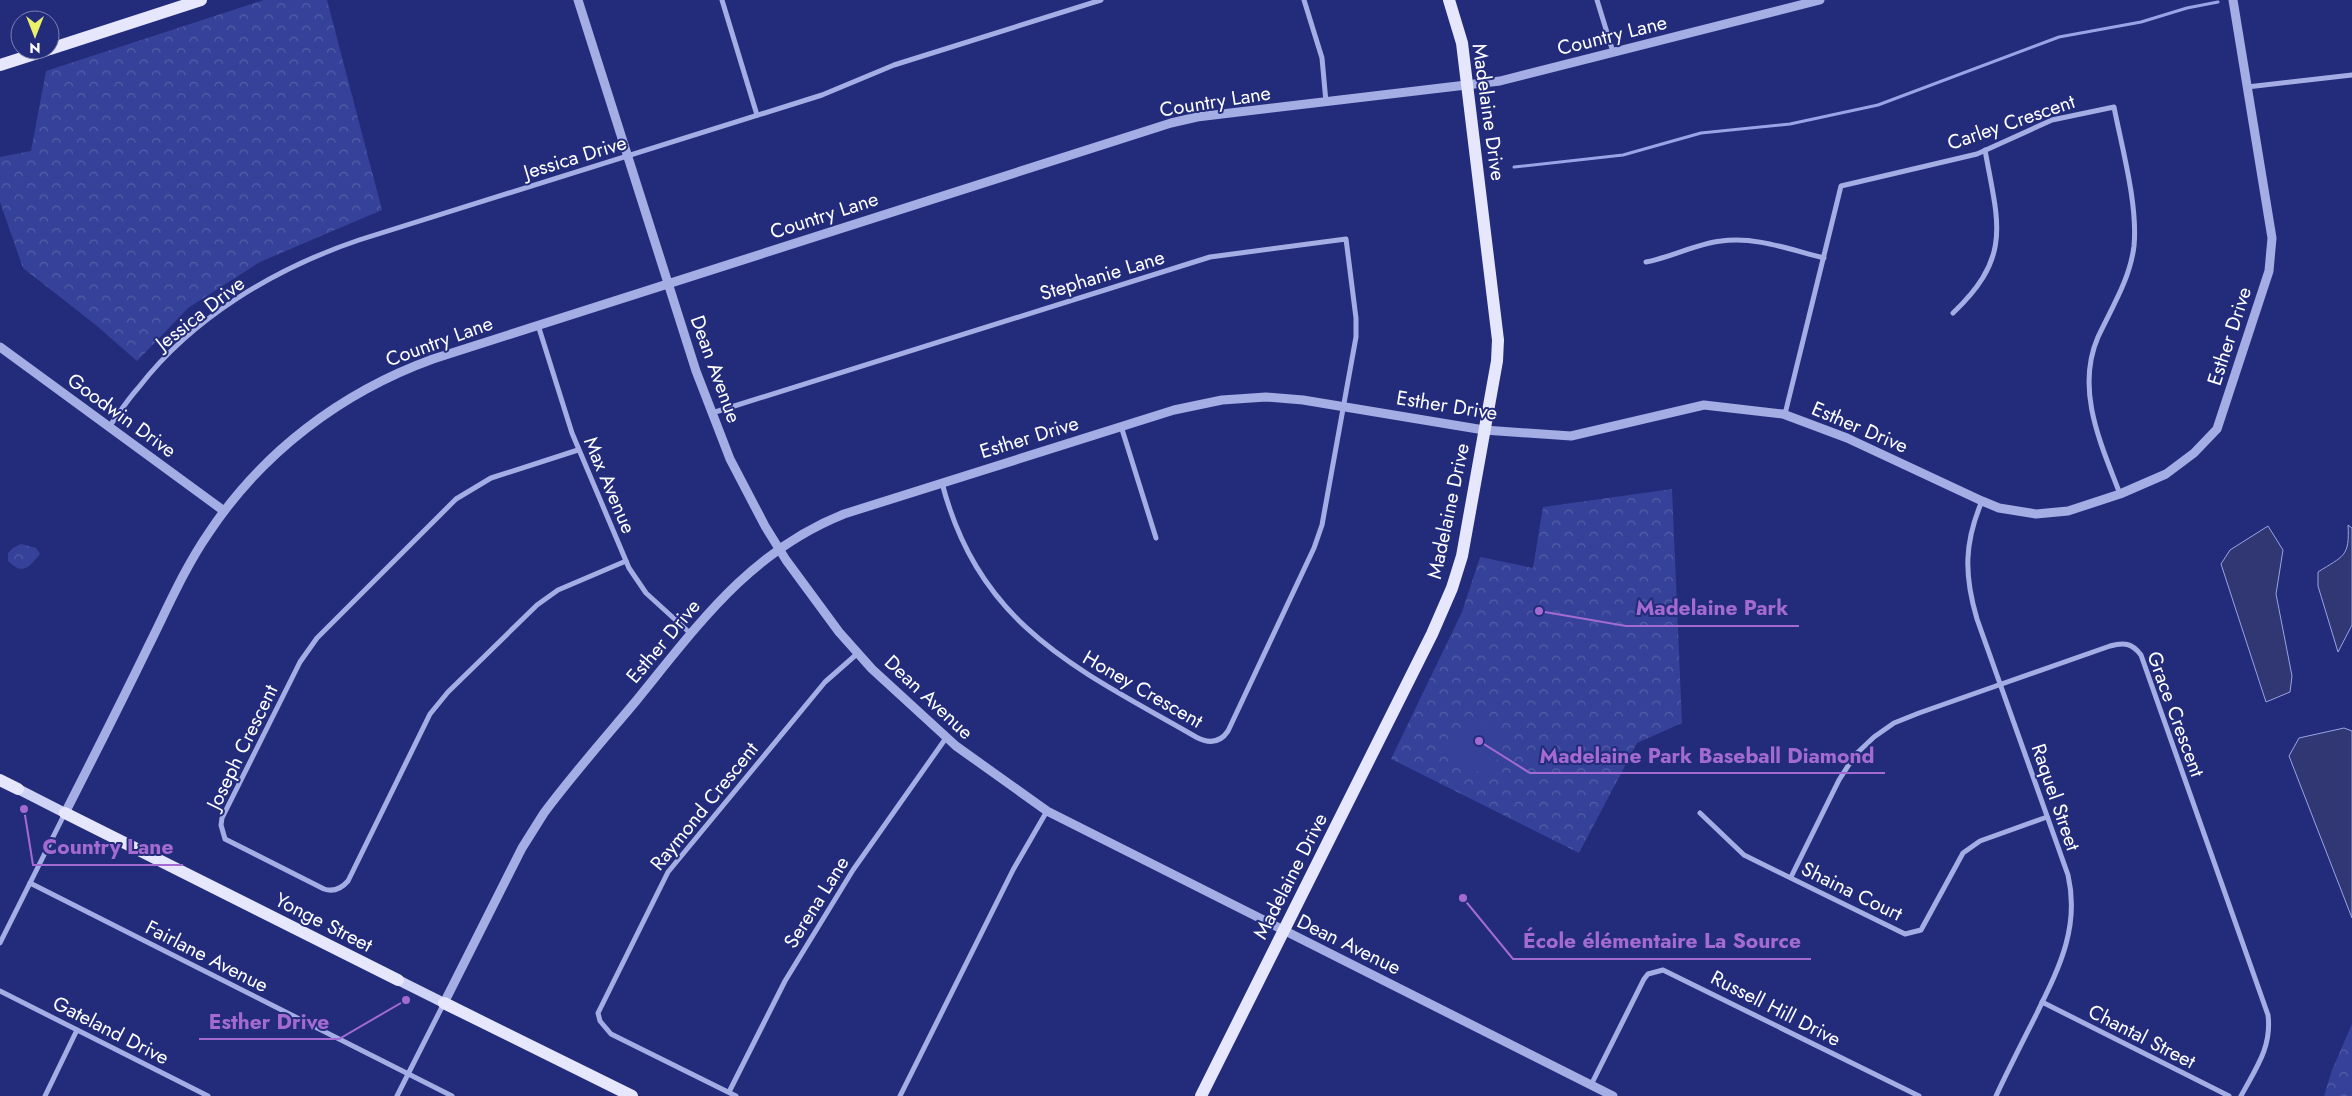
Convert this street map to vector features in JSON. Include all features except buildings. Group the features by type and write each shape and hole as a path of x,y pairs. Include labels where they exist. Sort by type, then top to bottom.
{"main road":[{"path":"60,46 201,0"},
{"name":"Madelaine Drive","path":"1201,1096 1432,634 1452,588 1462,556 1497,358 1498,337 1462,43 1449,0"},
{"path":"0,65 16,60"},
{"name":"Yonge Street","path":"0,780 632,1096"}],"street":[{"name":"Dean Avenue","path":"578,0 668,284 712,413 734,467 778,548 823,611 858,653 890,687 946,738 985,769 1047,811 1613,1096"},
{"path":"722,0 757,115"},
{"name":"Jessica Drive","path":"110,427 139,386 186,339 238,298 282,272 343,246 822,95 894,65 1101,0"},
{"path":"1304,0 1322,58 1326,102"},
{"path":"1597,0 1613,52"},
{"name":"Country Lane","path":"65,813 191,562 224,511 257,473 292,439 319,417 358,393 417,365 1171,123 1198,117 1467,86 1511,79 1820,0"},
{"name":"Esther Drive","path":"444,1003 534,828 553,802 691,634 733,586 778,548 804,532 839,516 1182,407 1233,398 1284,398 1484,430 1571,436 1704,405 1785,414 1847,438 1982,501 2017,512 2053,514 2077,509 2120,494 2166,474 2194,453 2217,429 2269,271 2272,238 2233,0"},
{"path":"2247,87 2352,75"},
{"name":"Carley Crescent","path":"1785,414 1841,186 1985,150 2052,120 2114,107 2134,215 2134,246 2125,281 2093,350 2088,383 2092,412 2120,494"},
{"path":"1953,313 1982,277 1997,244 1998,219 1985,150"},
{"name":"Stephanie Lane","path":"712,413 1210,257 1346,239 1356,329 1343,406"},
{"path":"1646,262 1667,258 1709,243 1730,240 1752,241 1824,258"},
{"name":"Max Avenue","path":"538,325 578,450 626,561 635,579 646,593 691,634"},
{"name":"Goodwin Drive","path":"0,347 224,511"},
{"name":"Honey Crescent","path":"942,482 955,523 974,561 998,597 1026,628 1050,650 1083,672 1196,737 1207,742 1215,741 1228,730 1317,542 1322,525 1343,406"},
{"path":"1121,426 1156,538"},
{"name":"Joseph Crescent","path":"578,450 491,478 456,499 317,638 300,662 222,818 221,825 224,839 324,889 334,890 342,887 348,881 430,714 448,692 537,605 558,590 626,561"},
{"name":"Raquel Street","path":"1982,501 1970,538 1968,577 1972,603 2069,880 2072,919 2066,950 1996,1096"},
{"name":"Grace Crescent","path":"1791,877 1839,780 1855,755 1884,730 1906,718 2000,684 2120,643 2130,644 2141,655 2268,1015 2269,1027 2266,1048 2241,1096"},
{"name":"Raymond Crescent","path":"736,1096 611,1034 600,1021 598,1012 668,872 825,682 858,653"},
{"name":"Serena Lane","path":"729,1092 785,981 848,878 946,738"},
{"path":"900,1096 1013,870 1047,811"},
{"path":"0,943 65,813"},
{"name":"Shaina Court","path":"1700,813 1744,855 1906,934 1921,930 1963,853 1980,841 2047,817"},
{"name":"Fairlane Avenue","path":"30,883 452,1096"},
{"name":"Russell Hill Drive","path":"1591,1085 1644,980 1648,974 1663,970 1920,1096"},
{"name":"Gateland Drive","path":"0,991 208,1096"},
{"name":"Chantal Street","path":"2042,1002 2229,1096"},
{"path":"397,1096 444,1003"},
{"path":"45,1096 77,1030"}],"green space":[{"path":"264,0 327,0 382,210 260,262 188,308 137,361 97,326 23,268 0,202 0,157 31,151 46,71"},
{"path":"1672,489 1682,723 1637,743 1579,853 1391,759 1462,612 1480,557 1533,568 1543,507"},
{"path":"21,544 36,548 40,554 29,566 22,569 13,566 8,561 8,553"},
{"path":"1467,717 1494,728 1503,734 1501,754 1487,776 1451,759 1450,752"},
{"path":"2352,1024 2352,1096 2324,1096 2332,1070"}],"water":[{"path":"2348,525 2352,528 2352,625 2338,652 2318,586 2318,572 2339,559 2346,550 2348,544"},
{"path":"2268,526 2283,550 2276,594 2292,676 2290,692 2266,702 2221,564 2230,550"},
{"path":"2344,728 2352,731 2352,918 2289,756 2299,738"}],"waterway":[{"path":"1514,167 1623,155 1701,133 1790,124 1878,105 2059,37 2141,22 2187,8 2218,2"}],"place":[{"name":"Madelaine Park","path":"1539,611"},
{"name":"Madelaine Park Baseball Diamond","path":"1479,741"},
{"name":"Country Lane","path":"24,809"},
{"name":"École élémentaire La Source","path":"1463,898"},
{"name":"Esther Drive","path":"406,1000"}]}
